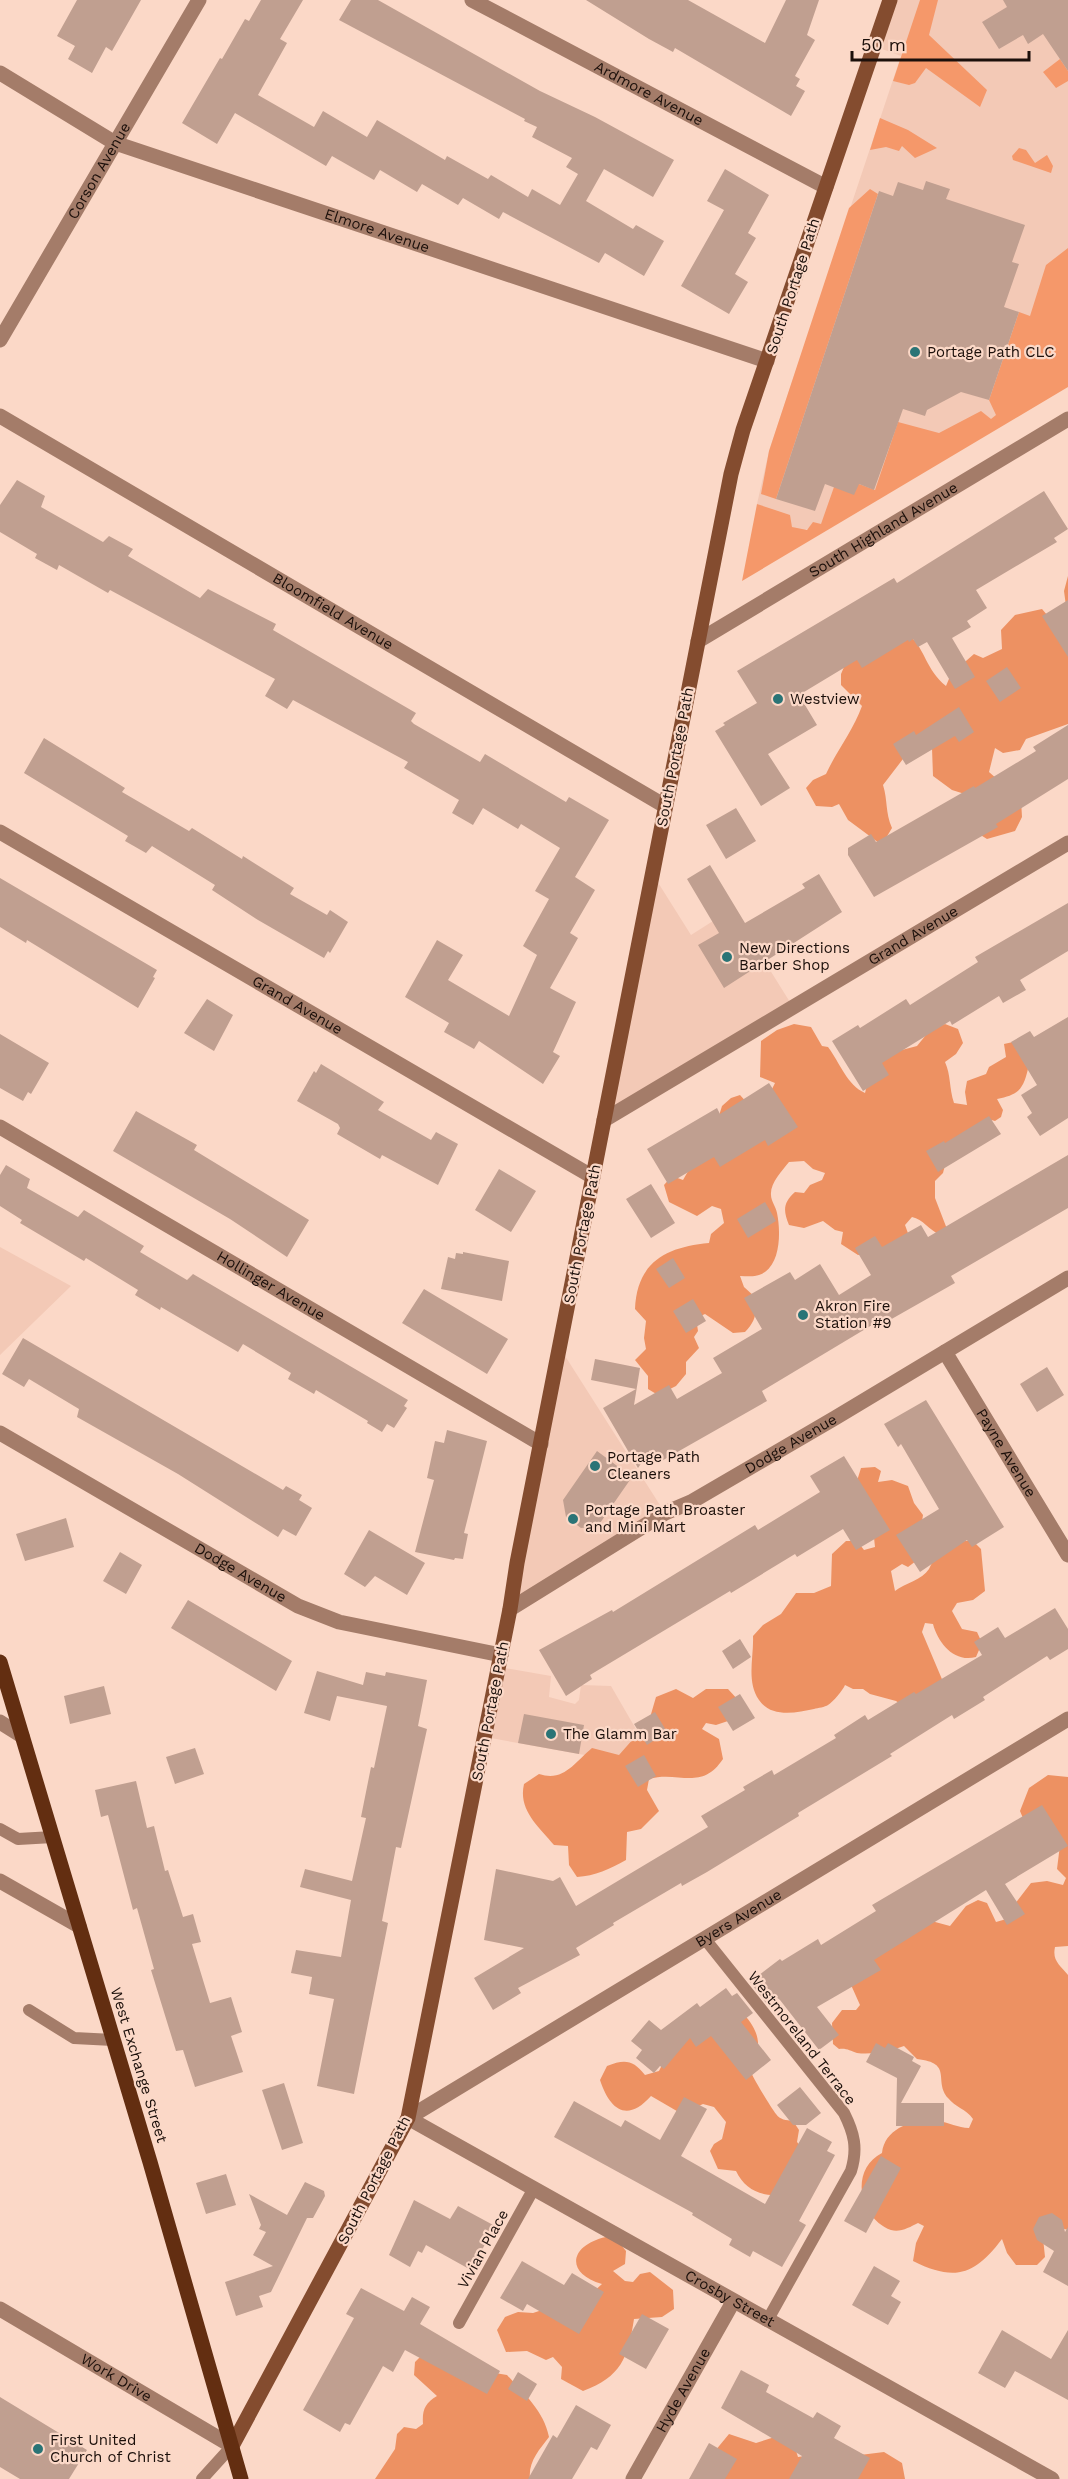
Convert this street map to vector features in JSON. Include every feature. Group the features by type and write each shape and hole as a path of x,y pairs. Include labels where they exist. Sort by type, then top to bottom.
{"main road":[{"name":"South Portage Path","path":"232,2446 408,2118 501,1655 731,474 743,430 890,0"},
{"name":"West Exchange Street","path":"0,1662 241,2479"}],"street":[{"name":"Corson Avenue","path":"0,340 199,0"},
{"name":"Ardmore Avenue","path":"472,0 826,187"},
{"name":"Elmore Avenue","path":"0,73 115,143 767,362"},
{"name":"Bloomfield Avenue","path":"0,416 665,806"},
{"name":"South Highland Avenue","path":"698,641 1068,419"},
{"name":"Grand Avenue","path":"0,832 593,1177"},
{"name":"Grand Avenue","path":"604,1120 1068,843"},
{"name":"Hollinger Avenue","path":"0,1127 542,1444"},
{"name":"Dodge Avenue","path":"510,1609 665,1513 691,1502 1068,1278"},
{"name":"Payne Avenue","path":"945,1352 1068,1555"},
{"name":"Dodge Avenue","path":"0,1433 298,1605 339,1622 501,1655"},
{"name":"Byers Avenue","path":"408,2118 1068,1719"},
{"path":"0,1722 22,1736"},
{"path":"0,1881 79,1926"},
{"name":"Crosby Street","path":"408,2118 732,2302 1052,2479"},
{"name":"Hyde Avenue","path":"633,2479 732,2302"},
{"name":"Work Drive","path":"0,2309 232,2446"}],"lane":[{"path":"0,1829 18,1839 52,1838"},
{"name":"Westmoreland Terrace","path":"705,1939 844,2113 854,2134 856,2155 851,2171 767,2321"},
{"path":"29,2010 74,2038 113,2040"},
{"name":"Vivian Place","path":"459,2323 533,2190"},
{"path":"202,2479 232,2446"}],"shaded area":[{"path":"890,0 1068,0 1068,373 874,490 854,495 821,524 802,531 792,527 789,519 757,504 769,451 901,56 874,46"},
{"path":"920,0 938,0 929,35 987,90 980,107 926,68 915,83 909,85 893,81"},
{"path":"1060,59 1068,71 1068,81 1056,88 1043,72"},
{"path":"880,118 908,130 937,148 915,158 902,146 899,151 886,147 870,150"},
{"path":"1019,148 1026,150 1035,163 1047,155 1053,166 1051,173 1013,160 1012,156"},
{"path":"870,189 878,194 776,499 761,494 769,451 849,208"},
{"path":"1068,248 1068,387 742,581 757,504 790,515 792,527 807,530 813,522 821,524 834,487 859,484 875,490 898,422 939,433 981,411 991,419 996,415 989,400 1019,312 1030,316 1046,265"},
{"path":"1068,576 1068,724 1026,739 1020,750 1003,753 995,748 989,772 1021,800 1022,817 1015,831 987,839 971,829 968,795 952,790 933,776 932,748 906,755 883,785 892,828 886,838 879,843 848,820 839,804 832,807 816,806 806,788 813,780 826,774 862,706 841,685 841,674 847,660 910,636 939,680 946,686 951,674 974,654 983,658 1002,649 1001,630 1015,615 1042,609 1053,622 1066,606 1064,591"},
{"path":"652,873 691,935 732,909 793,1007 604,1120"},
{"path":"794,1024 811,1027 822,1046 828,1047 853,1085 865,1093 873,1062 917,1046 930,1030 945,1024 958,1029 963,1043 956,1054 945,1062 954,1103 967,1105 965,1092 967,1081 986,1074 989,1067 1006,1057 1004,1044 1013,1042 1028,1069 1019,1090 1010,1096 997,1099 1003,1110 1001,1117 995,1121 988,1119 946,1161 943,1173 935,1181 935,1198 947,1229 940,1235 912,1217 905,1225 909,1236 907,1246 858,1255 841,1244 843,1232 835,1230 823,1221 804,1228 789,1225 785,1211 788,1200 795,1192 804,1193 810,1185 822,1180 825,1173 813,1169 804,1161 789,1162 777,1177 771,1191 779,1230 778,1248 772,1265 759,1275 740,1276 744,1287 755,1297 754,1320 745,1332 733,1333 705,1314 696,1318 698,1331 694,1337 699,1348 686,1362 686,1374 676,1386 658,1395 648,1389 648,1376 635,1360 646,1349 644,1338 646,1321 635,1309 641,1279 657,1260 667,1253 680,1248 709,1243 711,1234 724,1223 721,1209 712,1206 697,1216 669,1202 664,1185 672,1176 683,1180 718,1119 722,1106 731,1098 740,1095 749,1105 769,1095 775,1083 760,1077 761,1041 777,1030"},
{"path":"0,1247 71,1286 0,1355"},
{"path":"560,1348 665,1513 511,1609"},
{"path":"875,1467 881,1471 878,1482 892,1480 908,1486 914,1503 923,1515 916,1561 908,1567 902,1564 891,1571 895,1591 926,1573 939,1545 972,1540 981,1549 985,1591 973,1600 957,1603 952,1611 962,1629 977,1632 982,1643 976,1657 961,1657 948,1650 933,1624 925,1623 922,1632 944,1684 903,1706 896,1701 870,1694 863,1689 853,1689 845,1685 835,1699 825,1706 792,1713 770,1710 759,1700 753,1685 753,1636 763,1625 781,1614 796,1593 814,1593 831,1586 832,1554 846,1541 857,1541 864,1550 875,1547 873,1528 856,1484 861,1468"},
{"path":"499,1667 551,1676 549,1697 575,1704 579,1700 581,1685 611,1686 644,1743 618,1761 485,1737"},
{"path":"676,1689 693,1698 706,1689 728,1689 739,1701 734,1719 716,1725 706,1723 702,1729 719,1739 723,1759 706,1775 689,1778 649,1779 647,1790 659,1811 641,1829 627,1832 626,1860 602,1872 577,1877 569,1865 568,1846 554,1845 527,1810 524,1802 524,1784 539,1774 548,1776 568,1770 592,1748 619,1755 649,1721 656,1697"},
{"path":"1048,1775 1068,1777 1068,1946 1055,1947 1054,1952 1057,1962 1068,1975 1068,2230 1054,2226 1043,2238 1045,2257 1037,2265 1016,2265 1007,2253 1002,2239 983,2261 973,2267 952,2273 941,2271 913,2261 916,2243 924,2226 918,2223 894,2231 880,2224 865,2205 862,2182 865,2171 882,2153 889,2137 902,2126 928,2121 969,2128 973,2119 948,2098 944,2092 941,2074 935,2064 917,2059 904,2046 869,2053 839,2049 833,2044 832,2023 842,2010 856,2010 860,2005 847,1976 924,1919 950,1926 966,1906 978,1900 987,1903 996,1922 1010,1918 1014,1905 1031,1883 1047,1881 1063,1885 1066,1878 1057,1869 1060,1845 1025,1823 1020,1811 1029,1788"},
{"path":"740,2010 750,2021 758,2039 753,2077 778,2116 793,2121 799,2130 797,2142 804,2150 777,2195 753,2190 743,2182 736,2171 718,2169 710,2151 714,2144 722,2139 726,2122 714,2107 703,2104 682,2114 651,2096 634,2109 627,2111 614,2105 600,2080 607,2066 619,2062 628,2062 637,2066 645,2075 659,2071 673,2050 683,2042 704,2028"},
{"path":"606,2237 617,2240 626,2251 625,2264 613,2271 625,2281 633,2282 640,2274 650,2272 673,2290 674,2309 662,2317 634,2319 629,2345 620,2364 606,2379 583,2391 561,2379 562,2367 553,2357 546,2360 527,2351 506,2352 497,2330 505,2317 518,2312 533,2313 591,2294 602,2284 582,2273 577,2266 576,2259 585,2246"},
{"path":"427,2350 507,2375 532,2403 543,2419 549,2437 532,2462 530,2479 375,2479 395,2449 397,2434 404,2427 416,2429 423,2424 425,2407 437,2396 414,2375 415,2362"},
{"path":"729,2434 756,2443 778,2436 793,2442 798,2457 821,2454 838,2479 702,2479 715,2451"},
{"path":"884,2452 902,2463 905,2479 849,2479 860,2455"}],"building":[{"path":"77,0 141,0 112,51 106,47 92,73 68,59 75,46 57,36"},
{"path":"261,0 303,0 280,39 287,43 258,95 314,127 323,111 367,137 377,120 445,160 447,156 488,179 491,175 528,197 532,189 560,205 578,174 566,167 572,158 532,137 537,127 524,121 525,119 339,20 351,0 378,0 540,91 595,117 674,160 653,197 604,169 586,201 633,229 636,225 664,241 644,276 605,253 599,263 503,212 499,219 463,198 458,205 422,184 417,192 380,170 374,180 332,156 326,166 235,113 217,144 182,123 245,19 249,21"},
{"path":"586,0 688,0 765,43 786,0 819,0 807,35 815,40 795,76 800,79 796,86 805,91 791,116 675,48 673,52 649,39"},
{"path":"1003,0 1068,0 1068,71 1043,34 1028,44 1023,35 999,49 982,22 1007,7"},
{"path":"725,169 769,195 748,233 756,238 735,274 748,282 729,314 681,286 724,210 707,201"},
{"name":"Portage Path CLC","path":"926,181 950,189 946,199 1025,225 1012,262 1019,264 1004,307 1019,312 989,400 961,392 927,410 925,416 903,409 874,490 859,484 854,495 825,484 815,511 776,499 879,191 893,196 898,182 923,190"},
{"path":"17,480 45,496 41,507 103,542 109,536 133,549 128,556 200,598 208,589 276,624 273,630 416,713 411,721 414,724 480,762 485,754 566,802 569,797 609,820 575,877 595,890 570,933 578,938 550,988 576,1002 553,1052 560,1056 543,1084 479,1041 474,1049 444,1032 449,1023 405,997 437,940 463,955 448,980 509,1016 537,955 523,946 549,899 535,891 560,848 521,824 518,829 483,808 473,825 452,813 459,800 404,768 408,762 293,700 287,709 265,696 275,679 110,590 108,593 59,565 57,570 35,558 37,554 0,532 0,505"},
{"path":"1044,491 1068,529 1054,538 1057,542 976,590 987,608 967,621 971,627 952,638 975,677 955,689 927,642 918,647 913,639 862,668 857,660 799,695 817,725 768,754 790,788 761,806 715,731 725,725 723,723 757,703 737,671 894,578 897,583"},
{"path":"1068,600 1068,657 1042,616"},
{"path":"1007,667 1021,688 1000,702 986,681"},
{"path":"959,707 974,732 959,742 955,736 906,765 893,744 914,731 916,735"},
{"path":"1068,725 1068,779 996,824 998,827 874,897 848,855 848,848 871,834 876,842 974,786 975,788 1036,751 1033,747"},
{"path":"44,738 125,788 122,792 189,831 192,828 242,859 243,856 294,888 290,894 327,915 330,910 348,922 330,953 328,951 324,958 258,920 212,890 215,885 152,846 146,853 125,841 128,836 24,773"},
{"path":"736,808 756,841 726,859 706,825"},
{"path":"710,865 745,923 805,888 802,884 819,874 842,912 724,988 698,945 719,933 687,879"},
{"path":"0,878 157,970 138,1008 27,940 26,943 0,927"},
{"path":"1068,903 1068,951 1020,980 1026,990 1003,1003 999,996 952,1025 950,1021 882,1063 889,1075 863,1091 832,1041 858,1025 860,1028 906,999 910,1005 978,962 975,957"},
{"path":"207,999 233,1015 214,1051 184,1033"},
{"path":"1068,1017 1068,1118 1040,1136 1027,1117 1032,1113 1021,1095 1037,1085 1011,1042 1030,1031 1034,1037"},
{"path":"0,1034 49,1063 31,1094 28,1092 23,1101 0,1088"},
{"path":"321,1064 384,1102 378,1110 431,1140 436,1132 458,1144 438,1185 382,1155 380,1159 337,1134 340,1128 338,1124 297,1101 314,1071 316,1073"},
{"path":"769,1083 798,1127 768,1146 765,1140 720,1167 714,1157 668,1184 647,1149 717,1108 720,1114"},
{"path":"136,1111 197,1145 194,1150 309,1220 287,1257 230,1219 113,1151"},
{"path":"989,1116 1001,1134 938,1172 926,1151 944,1141 945,1143"},
{"path":"1068,1155 1068,1208 951,1276 955,1283 874,1329 872,1325 762,1391 767,1401 658,1463 650,1450 638,1468 603,1408 636,1389 591,1380 595,1359 640,1368 634,1405 669,1385 677,1399 722,1373 713,1358 762,1329 744,1298 790,1272 795,1280 820,1264 839,1295 871,1275 855,1248 875,1236 882,1247 921,1225 928,1237"},
{"path":"6,1165 30,1179 27,1188 78,1217 84,1210 144,1246 140,1252 187,1280 193,1274 408,1400 404,1406 407,1408 394,1428 387,1424 382,1432 316,1390 314,1394 288,1379 291,1373 243,1344 238,1352 161,1307 160,1310 135,1295 138,1290 86,1258 84,1261 20,1223 22,1220 0,1206 0,1175"},
{"path":"499,1169 536,1191 511,1232 475,1210"},
{"path":"651,1184 675,1223 651,1238 626,1199"},
{"path":"765,1202 776,1221 748,1238 737,1219"},
{"path":"463,1252 509,1261 502,1301 441,1289 448,1257 455,1259 456,1253 463,1254"},
{"path":"673,1258 685,1278 669,1288 656,1269"},
{"path":"424,1289 508,1339 487,1374 402,1323"},
{"path":"693,1299 706,1321 686,1333 673,1311"},
{"path":"23,1338 283,1490 286,1486 302,1495 299,1500 312,1508 296,1536 283,1529 278,1537 178,1474 77,1417 79,1409 29,1379 24,1387 2,1374"},
{"path":"1047,1367 1064,1395 1037,1412 1020,1384"},
{"path":"926,1400 1004,1527 972,1547 967,1540 920,1572 896,1535 939,1509 901,1444 898,1447 884,1424"},
{"path":"447,1430 487,1441 464,1533 468,1534 463,1559 455,1558 454,1560 415,1552 434,1480 427,1478 435,1441 444,1443"},
{"path":"597,1451 632,1477 598,1526 581,1528 566,1517 563,1500"},
{"path":"844,1456 890,1530 856,1550 843,1529 797,1557 795,1554 731,1593 730,1591 590,1675 592,1679 566,1696 539,1650 612,1610 613,1612 755,1525 758,1530 820,1492 810,1476"},
{"path":"66,1518 74,1547 25,1561 16,1534"},
{"path":"369,1530 425,1563 407,1595 375,1576 365,1587 344,1574"},
{"path":"120,1552 142,1565 126,1594 103,1581"},
{"path":"188,1600 292,1661 276,1691 171,1628"},
{"path":"1055,1608 1068,1629 1068,1649 1050,1660 1047,1656 983,1697 985,1700 954,1719 952,1715 890,1754 892,1756 798,1813 799,1816 707,1872 682,1886 681,1883 613,1923 614,1925 576,1948 580,1955 518,1988 521,1993 493,2010 474,1978 524,1948 484,1940 496,1869 553,1881 560,1877 576,1906 708,1827 701,1816 745,1790 743,1787 772,1770 774,1775 836,1738 834,1735 865,1715 868,1720 982,1655 974,1642 998,1627 1005,1638"},
{"path":"740,1639 751,1657 733,1669 722,1651"},
{"path":"317,1671 363,1685 366,1672 385,1676 386,1672 427,1680 418,1726 427,1729 401,1848 396,1847 382,1921 388,1923 354,2094 317,2086 334,1999 309,1994 312,1977 291,1973 296,1950 341,1957 351,1900 300,1887 305,1869 352,1881 366,1818 361,1817 371,1767 374,1768 387,1706 337,1696 330,1721 304,1713"},
{"path":"104,1686 111,1714 70,1724 64,1696"},
{"path":"740,1694 755,1718 733,1731 718,1707"},
{"path":"655,1712 667,1732 647,1745 634,1724"},
{"name":"The Glamm Bar","path":"524,1714 584,1725 579,1754 518,1743"},
{"path":"195,1748 204,1774 175,1784 166,1757"},
{"path":"644,1755 656,1776 638,1787 625,1766"},
{"path":"136,1781 147,1828 154,1826 165,1871 168,1870 183,1917 193,1914 201,1942 192,1944 210,2003 231,1997 242,2032 231,2036 243,2072 195,2087 183,2050 176,2051 151,1970 154,1969 137,1908 133,1910 108,1815 101,1817 95,1790"},
{"path":"1042,1805 1068,1846 1005,1884 1025,1914 1007,1925 986,1890 874,1960 881,1970 817,2007 839,2035 819,2050 780,2000 775,1996 766,2003 750,1982 780,1959 782,1961 818,1939 821,1945 876,1911 872,1905"},
{"path":"726,1988 732,1996 737,1993 753,2013 741,2022 771,2060 746,2080 711,2036 696,2047 690,2038 664,2069 660,2066 654,2073 636,2058 642,2050 631,2041 649,2020 661,2030 697,2003 700,2007"},
{"path":"876,2043 885,2048 888,2043 914,2057 912,2061 921,2066 901,2103 944,2103 944,2126 896,2126 897,2078 866,2062"},
{"path":"284,2083 303,2143 282,2150 262,2090"},
{"path":"800,2087 821,2113 806,2125 793,2125 777,2105"},
{"path":"684,2097 707,2109 681,2156 765,2204 807,2128 832,2142 827,2151 835,2155 799,2221 806,2225 782,2267 753,2251 750,2257 729,2245 732,2239 692,2215 693,2213 554,2137 574,2101 621,2127 625,2120 660,2140"},
{"path":"881,2156 901,2168 866,2233 844,2221"},
{"path":"226,2174 236,2205 206,2214 196,2183"},
{"path":"305,2182 324,2191 325,2196 313,2218 307,2218 271,2292 259,2296 263,2307 236,2316 225,2282 273,2266 253,2255 266,2232 259,2229 261,2225 249,2194 287,2215"},
{"path":"414,2200 450,2219 458,2206 495,2226 471,2270 426,2245 422,2253 418,2251 410,2267 389,2255"},
{"path":"1052,2213 1062,2220 1065,2232 1068,2227 1068,2286 1043,2272 1054,2251 1037,2240 1033,2229 1039,2217"},
{"path":"522,2261 564,2285 572,2273 604,2292 579,2334 527,2304 523,2311 500,2298"},
{"path":"874,2266 900,2281 891,2296 901,2302 888,2325 852,2305"},
{"path":"361,2288 404,2311 412,2297 430,2307 420,2324 500,2371 487,2394 405,2350 393,2372 383,2366 350,2425 345,2423 340,2432 303,2410 354,2318 346,2314"},
{"path":"642,2314 669,2329 646,2369 619,2354"},
{"path":"1002,2330 1051,2359 1068,2330 1068,2400 1015,2371 1005,2388 978,2373"},
{"path":"741,2370 769,2385 766,2392 813,2418 817,2412 841,2426 834,2438 870,2458 858,2479 789,2479 802,2456 721,2408"},
{"path":"518,2372 537,2384 527,2401 508,2389"},
{"path":"0,2397 87,2450 69,2479 20,2479 0,2467"},
{"path":"576,2405 611,2425 597,2450 591,2447 572,2479 528,2479 553,2435 557,2438"},
{"path":"709,2443 737,2459 725,2479 689,2479"}],"place":[{"name":"Portage Path CLC","path":"915,352"},
{"name":"Westview","path":"778,699"},
{"name":"New Directions Barber Shop","path":"727,957"},
{"name":"Akron Fire Station #9","path":"803,1315"},
{"name":"Portage Path Cleaners","path":"595,1466"},
{"name":"Portage Path Broaster and Mini Mart","path":"573,1519"},
{"name":"The Glamm Bar","path":"551,1734"},
{"name":"First United Church of Christ","path":"38,2449"}]}
